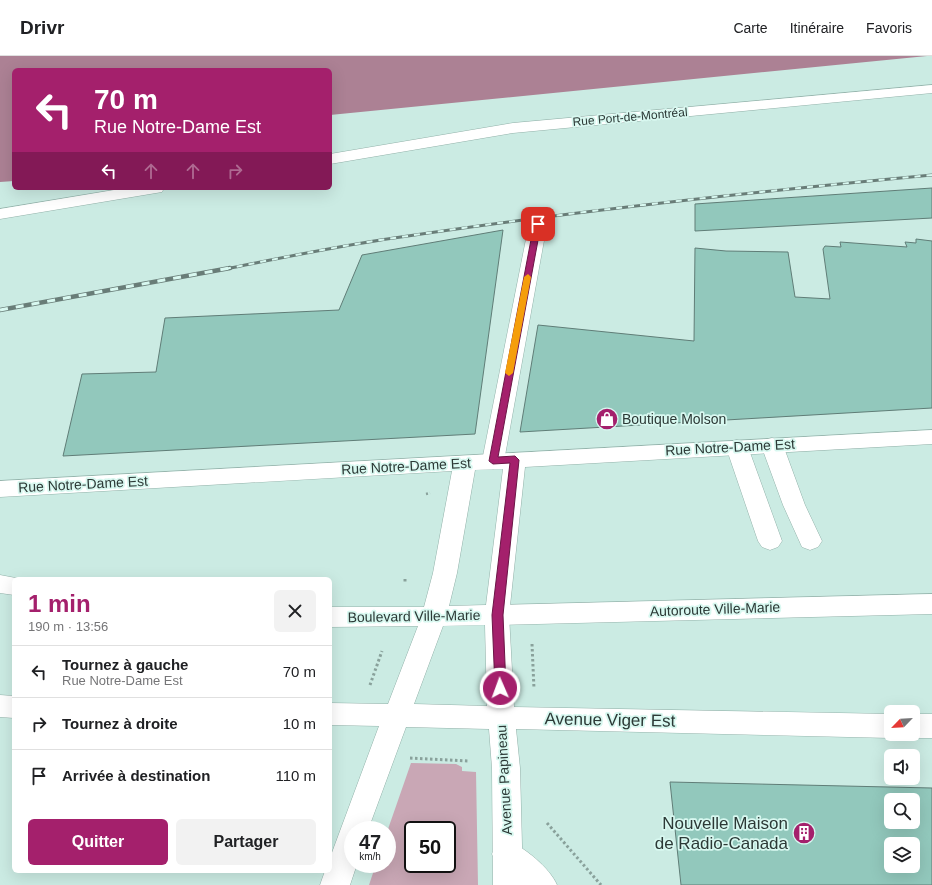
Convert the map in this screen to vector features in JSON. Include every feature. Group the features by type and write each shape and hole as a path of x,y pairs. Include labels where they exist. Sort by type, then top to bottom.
{"main road":[{"name":"Rue Port-de-Montréal","path":"332,159 513,128 932,89"},
{"path":"0,214 144,190"},
{"name":"Avenue Papineau","path":"508,885 506,768 501,718 498,615 504,460 538,224"},
{"name":"Rue Notre-Dame Est","path":"0,489 932,437"},
{"path":"772,445 794,505 810,541"},
{"path":"736,447 770,541"},
{"path":"357,821 434,616 444,579 465,463"},
{"path":"0,584 12,586"},
{"name":"Autoroute Ville-Marie","path":"498,615 815,605 932,604"},
{"name":"Boulevard Ville-Marie","path":"332,617 498,615"},
{"path":"0,706 12,707"},
{"name":"Avenue Viger Est","path":"332,714 884,726"},
{"path":"920,726 932,726"},
{"path":"507,854 542,885"},
{"path":"335,885 344,860"}],"path":[{"path":"426,494 430,493"},
{"path":"405,579 405,584"},
{"path":"532,644 534,689"},
{"path":"370,685 382,651"},
{"path":"410,758 468,761"},
{"path":"547,824 601,885"}],"shaded area":[{"path":"0,56 927,56 332,115 332,68 12,68 12,181 0,182"},
{"path":"411,763 456,764 462,767 462,771 476,772 478,885 369,885 373,873 396,873 396,821 391,821"}],"building":[{"path":"932,188 932,218 695,231 695,204"},
{"path":"503,230 475,434 63,456 82,374 156,372 165,318 339,310 362,255"},
{"path":"916,239 932,241 932,408 520,432 538,325 694,341 695,248 726,251 788,252 795,297 830,299 823,249 825,246 841,247 840,242 907,247 905,242 916,243"},
{"name":"Nouvelle Maison de Radio-Canada","path":"670,782 932,788 932,885 681,885"}],"railway":[{"path":"230,268 373,241 528,219 730,195 932,175"},
{"path":"0,310 230,268"},
{"path":"225,269 230,268"}],"slow traffic":[{"path":"509,373 528,277"}],"place":[{"name":"Boutique Molson","path":"607,419"},
{"name":"Nouvelle Maison de Radio-Canada","path":"804,833"}],"route":[{"path":"500,688 498,615 515,460 493,461 538,224"}]}
